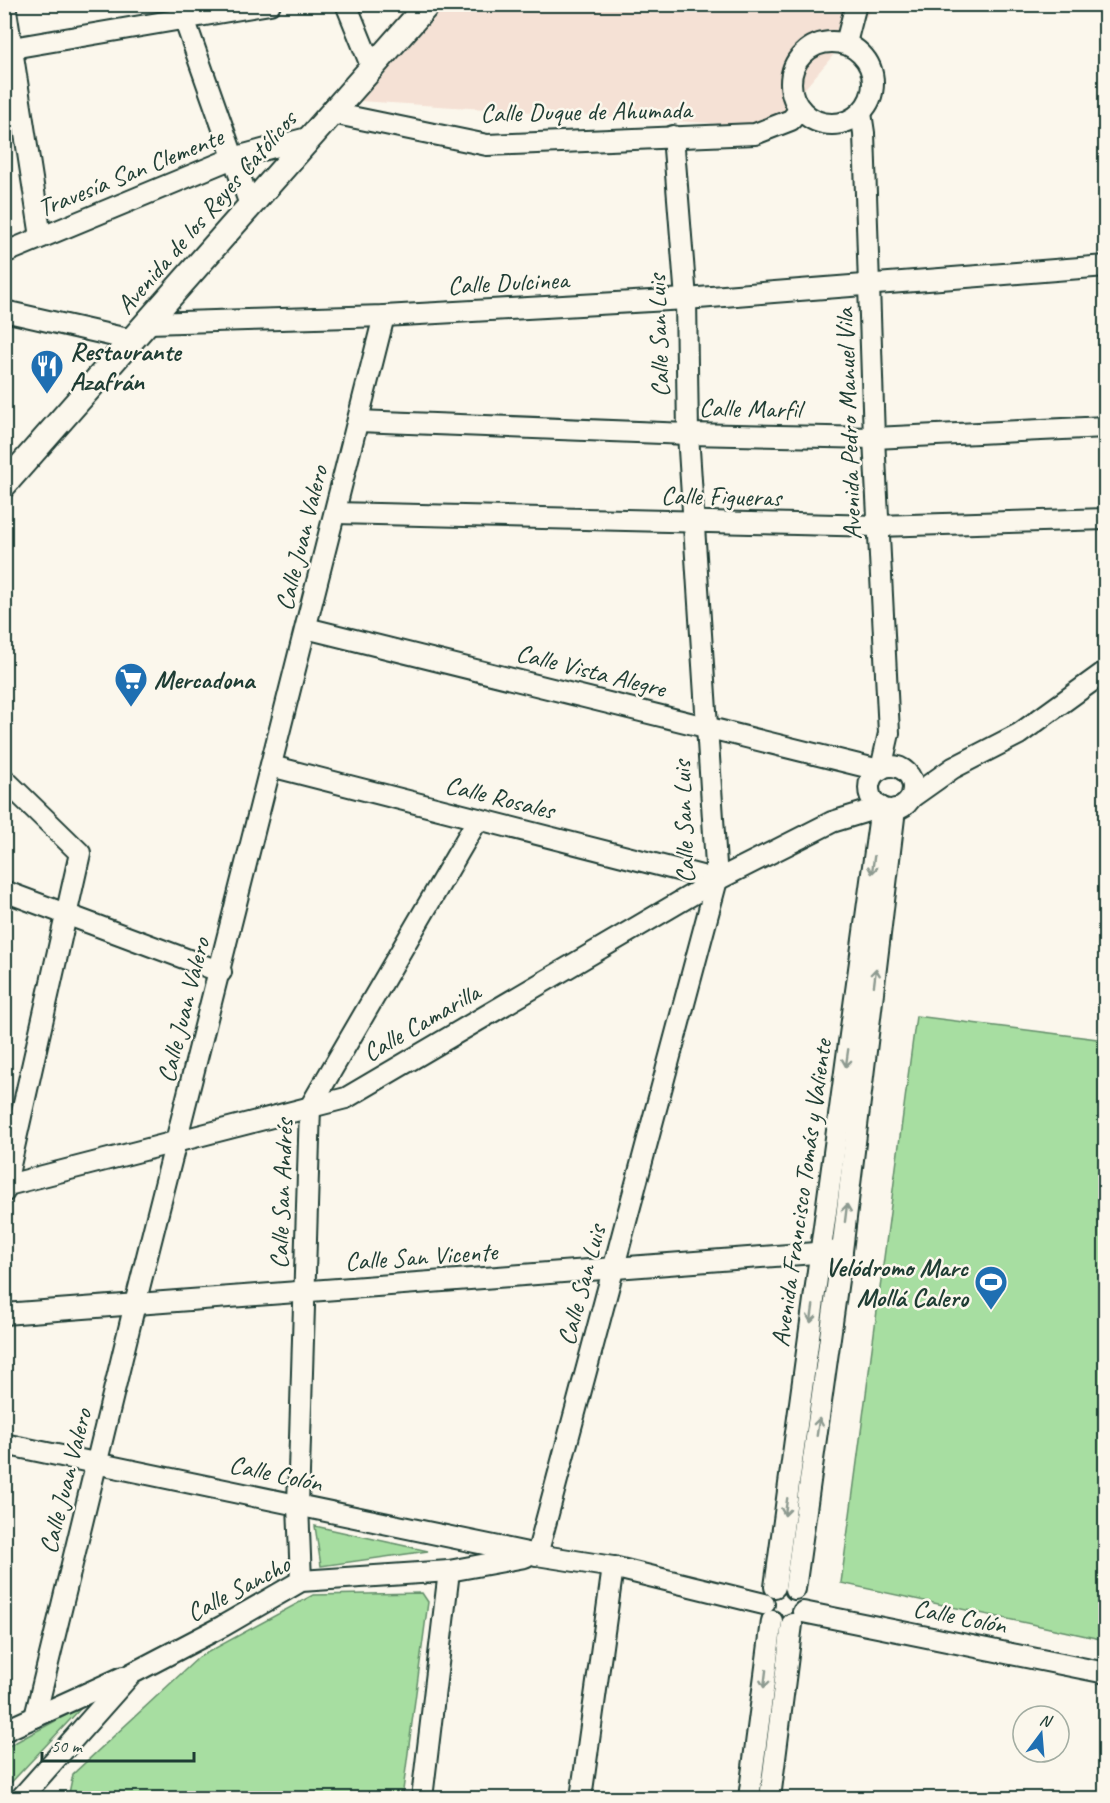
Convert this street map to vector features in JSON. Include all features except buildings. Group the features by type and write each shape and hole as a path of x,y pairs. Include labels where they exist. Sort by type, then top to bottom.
{"street":[{"path":"5,4 41,237"},
{"path":"12,48 181,11 270,4"},
{"path":"346,4 372,68"},
{"name":"Avenida de los Reyes Católicos","path":"4,485 428,4"},
{"path":"846,43 856,4"},
{"path":"181,11 250,205"},
{"path":"832,41 846,43 859,50 868,61 873,74 871,95 861,113 849,121 822,123 800,110 793,98 790,84 797,59 807,49 818,43 832,41"},
{"name":"Calle Duque de Ahumada","path":"332,113 487,145 755,134 791,120 800,110"},
{"name":"Avenida Pedro Manuel Vila","path":"861,113 864,133 874,438 889,733 904,770"},
{"name":"Calle San Luis","path":"537,1555 717,880 688,434 686,299 673,136"},
{"name":"Travesía San Clemente","path":"4,253 233,158 311,137"},
{"name":"Calle Dulcinea","path":"4,311 140,331 686,299 1106,266"},
{"name":"Calle Juan Valero","path":"35,1717 135,1304 221,972 384,316"},
{"name":"Calle Marfil","path":"358,421 688,434 874,438 1106,427"},
{"name":"Calle Figueras","path":"335,513 695,524 878,526 1106,519"},
{"name":"Calle Vista Alegre","path":"306,628 706,726 873,773"},
{"path":"953,768 904,770 892,766 873,773 872,798 888,808 902,807 912,797 953,768 1019,734 1106,671"},
{"name":"Avenida Pedro Manuel Vila","path":"873,773 889,733"},
{"name":"Calle Rosales","path":"271,765 717,880"},
{"path":"904,770 912,783 912,797"},
{"name":"Calle Camarilla","path":"832,822 873,773"},
{"path":"4,779 80,853 5,1188"},
{"name":"Calle Camarilla","path":"5,1188 346,1098 717,880 832,822 888,808"},
{"name":"Avenida Francisco Tomás y Valiente","path":"795,1589 842,1251 888,808"},
{"name":"Avenida Francisco Tomás y Valiente","path":"775,1587 820,1253 888,808"},
{"name":"Calle San Andrés","path":"301,1581 298,1505 310,1107 478,819"},
{"path":"4,891 221,972"},
{"name":"Calle San Vicente","path":"4,1314 842,1251"},
{"name":"Calle Colón","path":"4,1444 537,1555 613,1567 783,1615 1106,1673"},
{"name":"Calle Colón","path":"449,1571 537,1555"},
{"path":"581,1798 613,1567"},
{"path":"422,1798 449,1571"},
{"name":"Calle Sancho","path":"4,1731 131,1674 223,1626 301,1581 449,1571"},
{"path":"749,1798 783,1615 803,1598 795,1589 788,1586 775,1587 768,1594 783,1615 770,1798"},
{"name":"Calle Sancho","path":"21,1798 131,1674"}],"shaded area":[{"path":"407,5 876,5 772,127 328,99"}],"green space":[{"name":"Velódromo Marc Mollá Calero","path":"916,1016 1105,1040 1105,1640 841,1583"},
{"path":"315,1526 428,1551 321,1566"},
{"path":"422,1593 428,1602 402,1798 68,1798 73,1774 199,1657 313,1595"},
{"path":"83,1706 5,1789 5,1748"}],"place":[{"name":"Restaurante Azafrán","path":"47,395"},
{"name":"Mercadona","path":"131,708"},
{"name":"Velódromo Marc Mollá Calero","path":"991,1311"}]}
